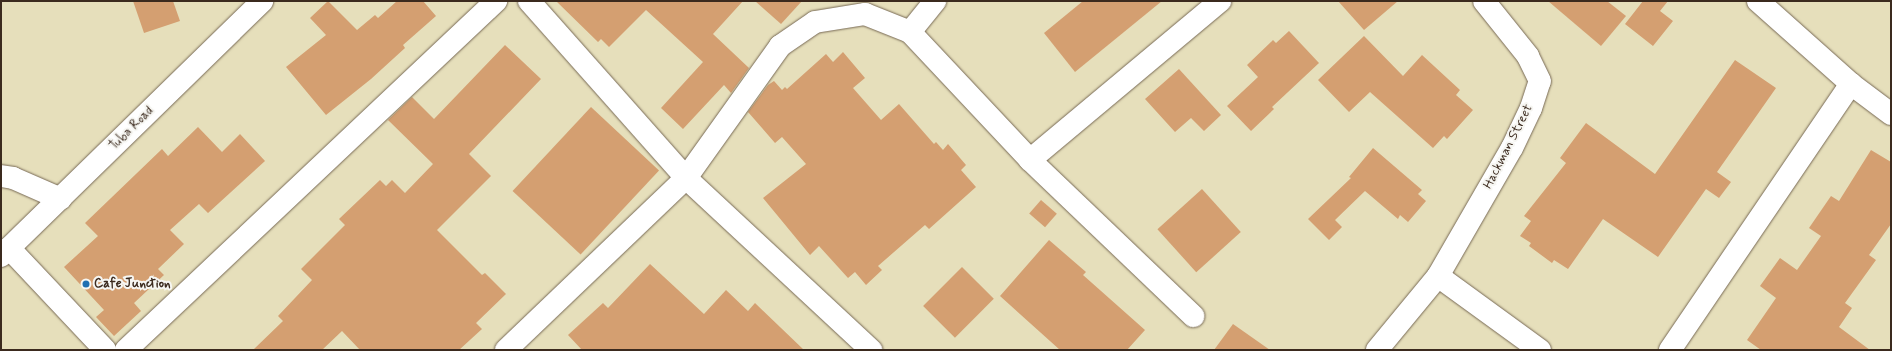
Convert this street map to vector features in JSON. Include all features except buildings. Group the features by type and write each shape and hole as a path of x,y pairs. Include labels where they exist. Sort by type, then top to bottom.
{"street":[{"name":"Tuba Road","path":"5,252 61,199 262,1"},
{"path":"126,350 496,1"},
{"path":"528,1 686,178 871,350"},
{"path":"910,32 935,1"},
{"path":"1030,160 1220,1"},
{"name":"Hackman Street","path":"1377,350 1438,276 1512,148 1531,108 1540,81 1528,56 1484,1"},
{"path":"1758,1 1851,84 1891,114"},
{"path":"506,350 686,178 780,46 815,22 865,14 910,32 1030,160 1193,316"},
{"path":"1670,350 1851,84"},
{"path":"1,176 13,178 61,199"},
{"path":"5,252 105,350"},
{"path":"1438,276 1540,350"}],"place":[{"name":"Cafe Junction","path":"86,284"}]}
